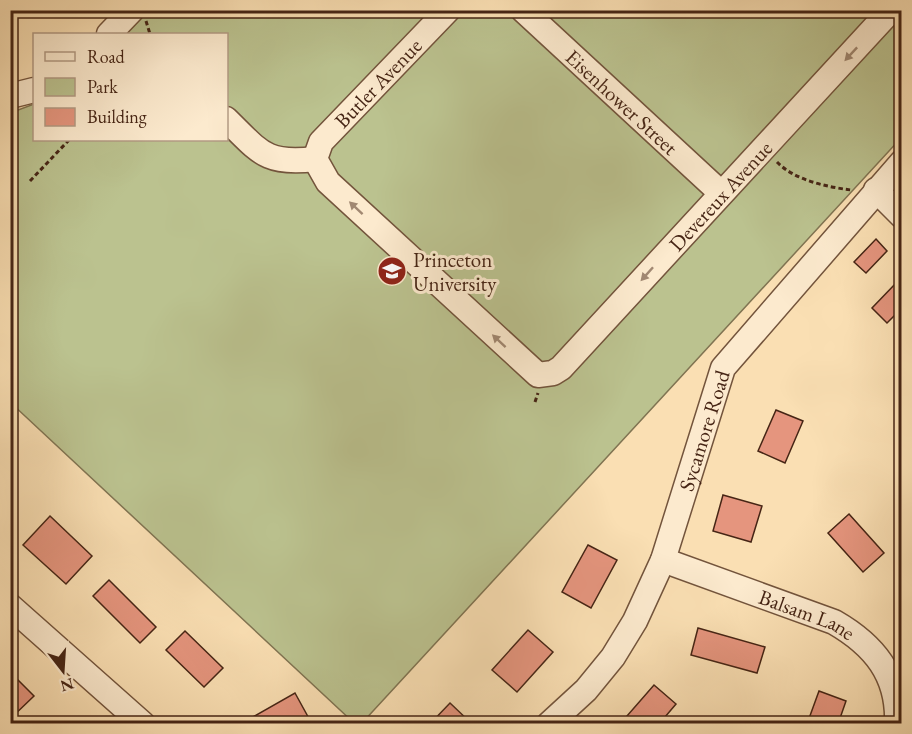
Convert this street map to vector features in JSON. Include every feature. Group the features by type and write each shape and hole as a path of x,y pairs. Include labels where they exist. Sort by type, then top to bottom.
{"street":[{"name":"Butler Avenue","path":"315,159 321,142 448,10"},
{"name":"Eisenhower Street","path":"523,10 721,193"},
{"name":"Devereux Avenue","path":"315,159 328,182 532,372 545,375 561,368 885,13"},
{"path":"110,33 139,14"},
{"path":"10,96 33,90"},
{"path":"228,121 268,157 284,162 315,159"},
{"name":"Sycamore Road","path":"549,723 586,690 613,657 635,621 663,560 723,368 865,190 902,162"},
{"path":"865,190 902,216"},
{"name":"Balsam Lane","path":"663,560 834,622 854,634 872,649 886,667 898,705 897,723"},
{"path":"10,606 143,723"}],"path":[{"path":"139,14 149,33"},
{"path":"30,181 68,141"},
{"path":"764,147 781,165 794,174 832,187 865,190"}],"green space":[{"name":"Princeton University","path":"146,11 901,11 901,138 362,723 354,723 11,403 10,113 33,104 33,141 228,141 228,33 124,33"}],"building":[{"path":"876,239 887,251 866,273 854,262"},
{"path":"899,280 902,308 887,323 872,308"},
{"path":"776,410 803,421 785,463 758,451"},
{"path":"723,495 762,506 751,542 713,531"},
{"path":"849,514 884,553 863,572 828,533"},
{"path":"50,516 92,556 66,584 23,545"},
{"path":"588,545 617,560 591,608 562,592"},
{"path":"109,580 156,627 140,643 93,596"},
{"path":"698,628 765,647 757,673 691,655"},
{"path":"528,630 553,652 517,692 492,670"},
{"path":"185,631 223,668 204,687 166,650"},
{"path":"10,672 34,696 10,719"},
{"path":"654,685 676,704 659,724 620,724"},
{"path":"819,691 846,701 838,724 807,724"},
{"path":"295,693 312,724 245,724 244,722"},
{"path":"450,703 470,722 430,724"}],"place":[{"name":"Princeton University","path":"392,271"}]}
